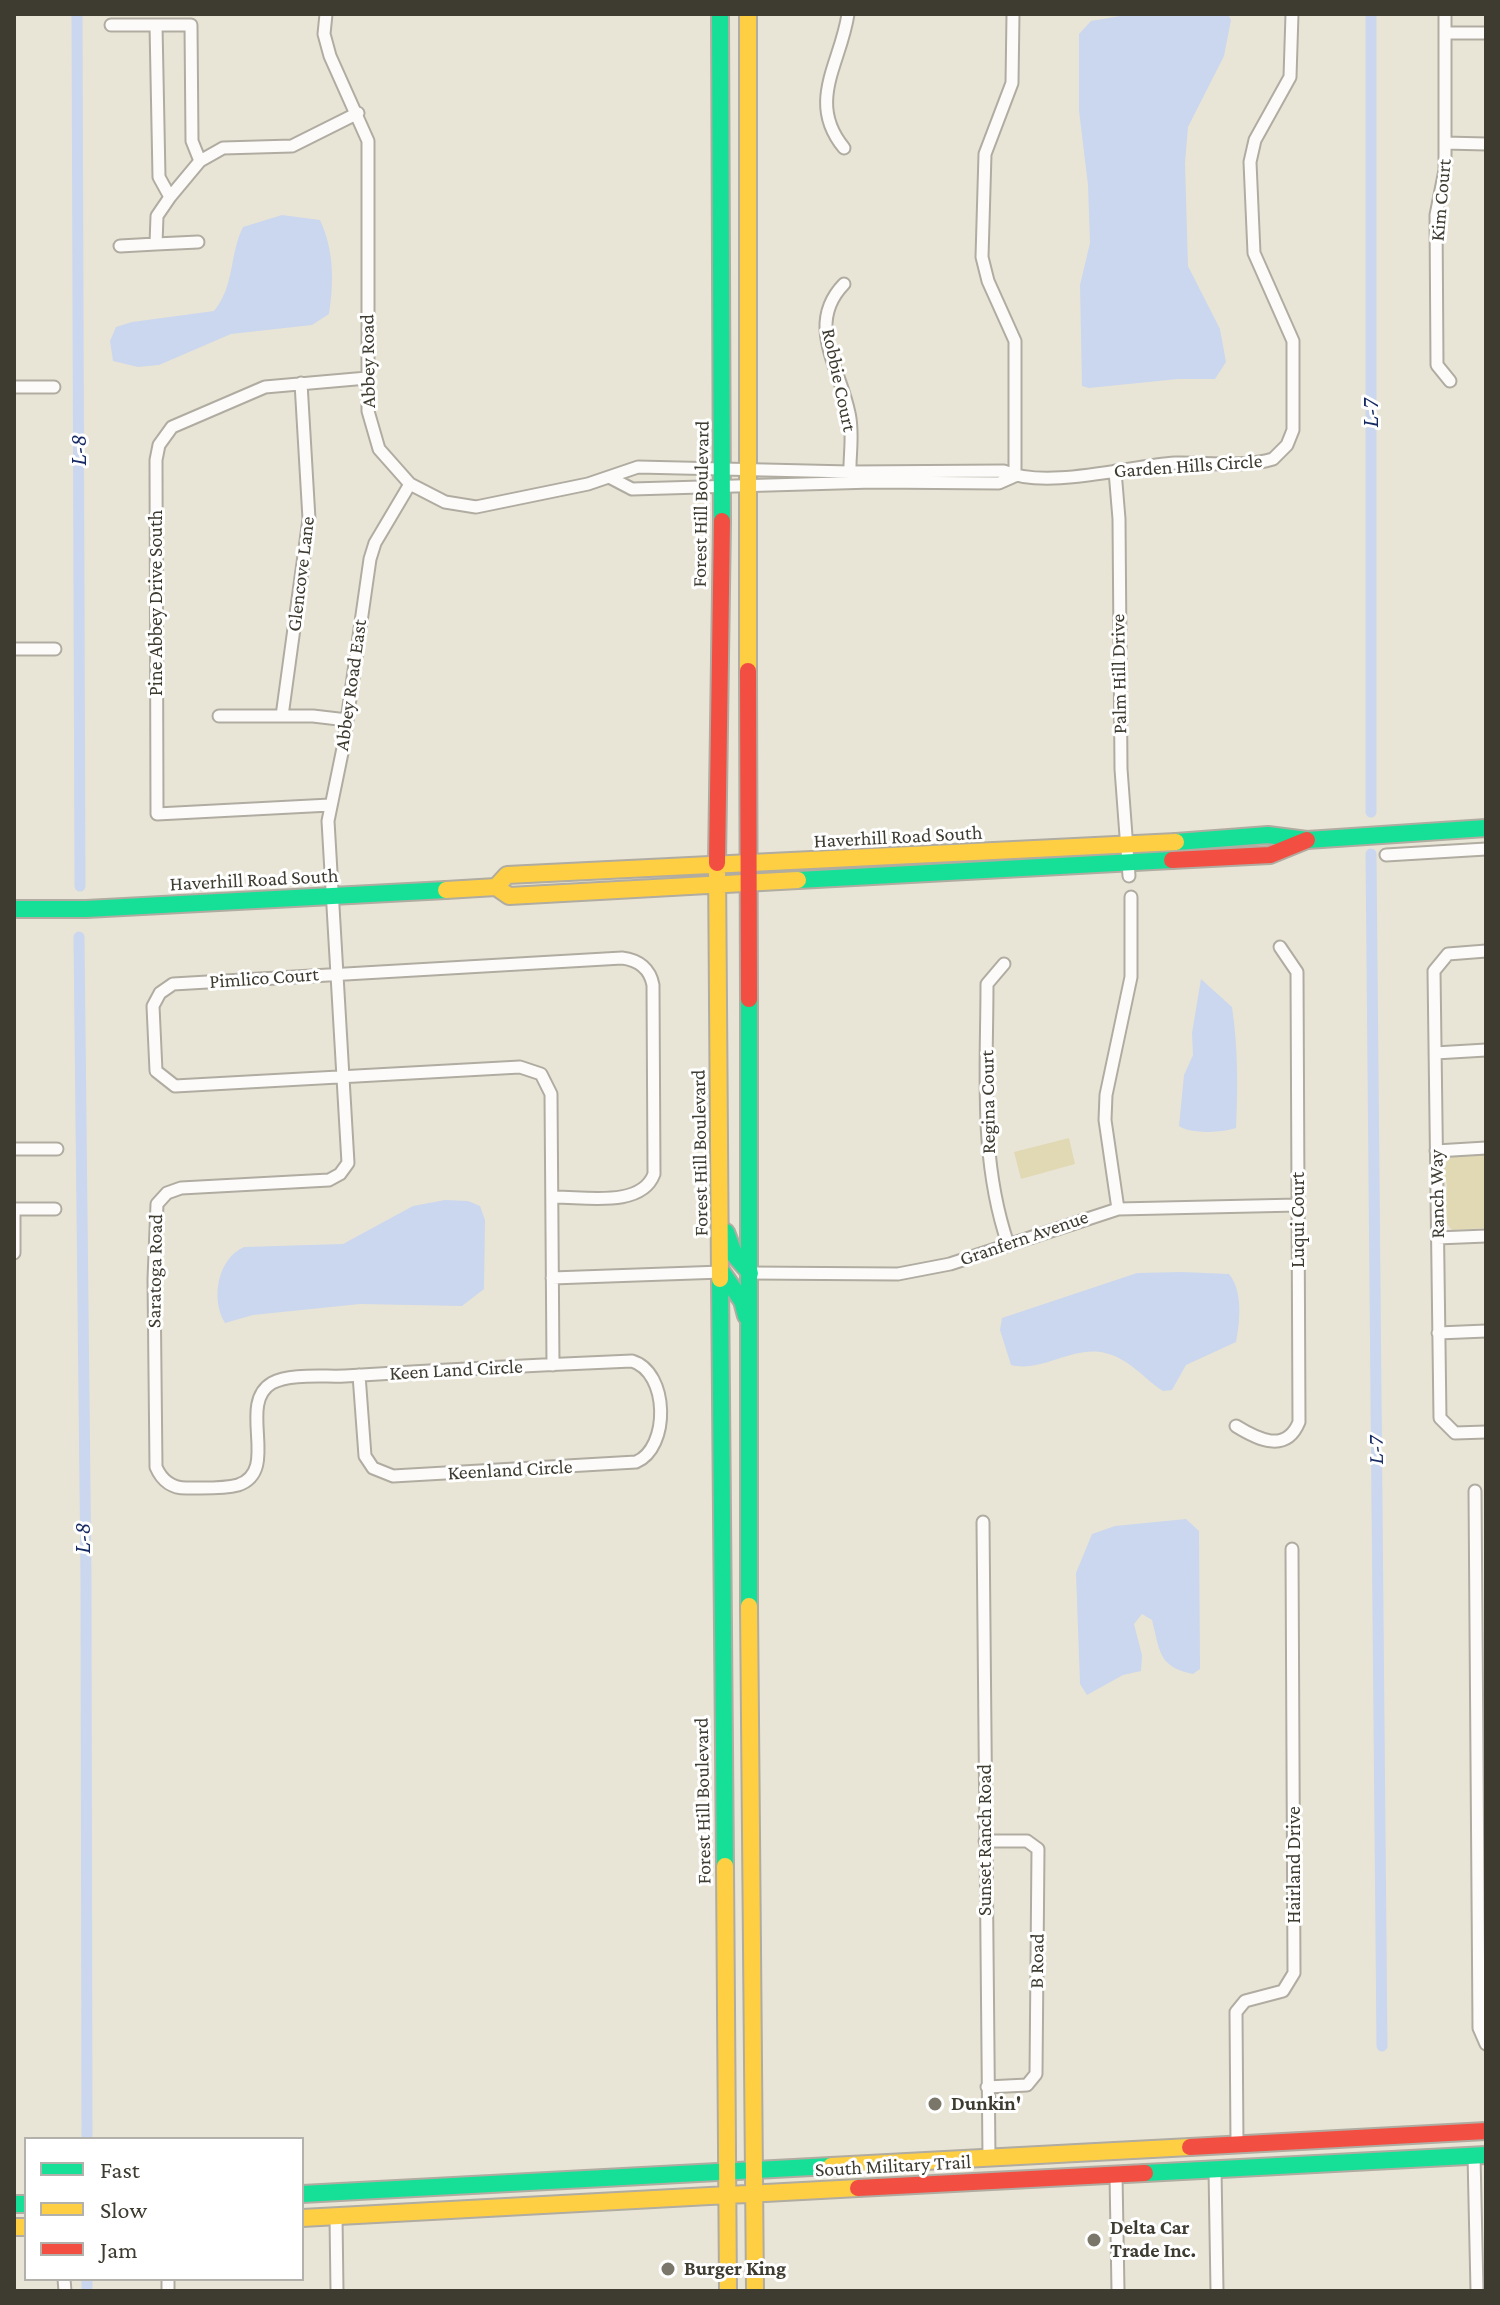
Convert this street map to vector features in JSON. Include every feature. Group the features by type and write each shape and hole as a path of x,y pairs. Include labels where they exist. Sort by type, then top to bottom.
{"main road":[{"name":"Forest Hill Boulevard","path":"720,14 723,469 717,886 728,2291"},
{"path":"748,14 749,1674 755,2291"},
{"name":"Haverhill Road South","path":"14,909 496,887 509,896 717,886 1270,855 1307,840 1486,828"},
{"name":"Haverhill Road South","path":"496,887 507,875 717,865 1128,861"},
{"path":"721,1211 735,1256 750,1273"},
{"path":"722,1272 742,1301 750,1333"},
{"path":"722,1601 749,1637"},
{"path":"722,1641 749,1674"},
{"path":"724,1841 751,1877"},
{"path":"1359,2162 1365,2152 1375,2148 1467,2142 1482,2132"},
{"name":"South Military Trail","path":"304,2194 1482,2132"},
{"path":"1124,2174 1166,2162 1218,2158 1231,2153 1237,2144"},
{"name":"South Military Trail","path":"304,2218 1480,2155"},
{"path":"304,2204 407,2199 434,2188"}],"street":[{"name":"Abbey Road","path":"326,14 324,34 330,56 368,141 367,378 371,431 389,464 410,484 445,502 476,507 611,478 638,467 723,469"},
{"path":"844,148 829,130 826,103 848,14"},
{"path":"1013,14 1012,83 985,154 982,257 988,281 1015,341 1015,476"},
{"name":"Garden Hills Circle","path":"722,489 850,478 1004,471 1015,476 1115,471 1167,464 1264,462 1279,454 1293,430 1291,331 1254,253 1250,162 1255,140 1290,77 1292,14"},
{"name":"Kim Court","path":"1445,14 1445,170 1436,215 1437,365 1450,381"},
{"path":"111,25 191,25 192,141 200,161"},
{"path":"156,25 159,177 170,197"},
{"path":"1445,33 1486,33"},
{"path":"156,244 157,216 200,161 223,148 292,146 358,113"},
{"path":"1445,143 1486,144"},
{"path":"120,246 198,242"},
{"name":"Robbie Court","path":"844,284 828,300 826,319 828,347 851,423 850,478"},
{"name":"Pine Abbey Drive South","path":"330,805 157,814 156,460 159,445 167,432 179,423 265,387 367,378"},
{"name":"Glencove Lane","path":"282,716 309,519 301,383"},
{"path":"14,387 54,387"},
{"name":"Garden Hills Circle","path":"723,469 747,468 850,478"},
{"name":"Palm Hill Drive","path":"1115,471 1119,519 1121,769 1128,861"},
{"name":"Abbey Road","path":"611,478 632,489 722,489"},
{"name":"Abbey Road East","path":"332,896 330,805 347,720 370,559 375,543 410,484"},
{"path":"14,649 55,649"},
{"path":"219,716 347,720"},
{"path":"1386,855 1486,849"},
{"name":"Saratoga Road","path":"332,896 350,1150 348,1163 340,1174 329,1180 181,1188 167,1193 157,1204 155,1459 159,1474 169,1484 183,1488 230,1486 244,1482 257,1464 258,1409 266,1388 279,1380 359,1375"},
{"path":"1118,1209 1105,1120 1106,1095 1131,977 1131,897"},
{"name":"Luqui Court","path":"1236,1426 1262,1442 1291,1436 1299,1422 1297,972 1280,947"},
{"name":"Ranch Way","path":"1486,951 1455,953 1441,958 1434,971 1440,1418 1449,1430 1463,1434 1486,1432"},
{"name":"Pimlico Court","path":"552,1197 626,1196 641,1192 651,1181 655,1167 653,985 643,966 622,958 336,974 166,988 153,1006 156,1071 175,1086 520,1067 535,1070 546,1080 551,1094 553,1365"},
{"name":"Regina Court","path":"1004,964 987,984 988,1167 996,1208 1008,1244"},
{"path":"1435,1053 1486,1050"},
{"path":"1436,1151 1486,1148"},
{"path":"14,1149 57,1149"},
{"name":"Granfern Avenue","path":"750,1273 898,1274 950,1264 1118,1209 1298,1205"},
{"path":"14,1253 14,1209 55,1209"},
{"path":"1437,1238 1486,1236"},
{"path":"552,1278 722,1272"},
{"path":"1438,1333 1486,1331"},
{"name":"Keen Land Circle","path":"359,1375 632,1361 645,1367"},
{"name":"Keenland Circle","path":"359,1375 365,1456 373,1468 393,1476 636,1462 647,1458 658,1437 657,1387 645,1367"},
{"path":"1475,1491 1479,2028 1486,2044"},
{"name":"Sunset Ranch Road","path":"983,1522 989,2158"},
{"name":"Hairland Drive","path":"1237,2144 1236,2012 1245,2001 1283,1991 1294,1973 1292,1549"},
{"name":"B Road","path":"985,1841 1027,1841 1038,1849 1036,2074 1027,2085 987,2087"},
{"path":"1477,2291 1480,2155"},
{"path":"1215,2169 1217,2291"},
{"path":"1118,2291 1124,2174"},
{"path":"336,2217 337,2291"}],"shaded area":[{"path":"1069,1138 1075,1164 1021,1179 1014,1152"},
{"path":"1486,1153 1486,1228 1452,1230 1443,1219 1447,1185 1443,1166 1452,1155"}],"water":[{"path":"1132,14 1228,14 1231,20 1224,56 1188,127 1185,163 1188,266 1220,329 1226,362 1215,379 1178,379 1089,388 1082,386 1080,285 1090,243 1088,185 1079,111 1079,34 1091,21"},
{"path":"282,215 320,220 332,266 329,314 312,325 231,334 159,365 138,367 113,361 110,341 116,327 214,311 229,281 243,227"},
{"path":"1201,979 1232,1007 1237,1068 1236,1128 1223,1131 1198,1131 1179,1126 1184,1075 1193,1055 1192,1033"},
{"path":"445,1200 468,1201 480,1206 485,1220 484,1289 462,1306 360,1304 253,1315 225,1323 218,1303 219,1280 235,1252 244,1247 343,1244 413,1206"},
{"path":"1137,1273 1229,1274 1237,1289 1239,1325 1236,1342 1186,1365 1172,1390 1163,1391 1129,1364 1105,1353 1081,1353 1034,1365 1011,1365 1000,1330 1002,1318"},
{"path":"1186,1519 1199,1531 1200,1669 1193,1674 1167,1662 1159,1649 1152,1620 1142,1614 1134,1624 1142,1655 1141,1671 1123,1675 1087,1695 1080,1684 1076,1573 1092,1534 1115,1526"}],"waterway":[{"name":"L-8","path":"77,14 80,886"},
{"name":"L-7","path":"1371,14 1371,812"},
{"name":"L-7","path":"1371,854 1382,2046"},
{"name":"L-8","path":"79,937 86,1581 87,2137"},
{"name":"L-8","path":"87,2281 87,2291"}],"traffic: fast":[{"path":"720,14 722,521"},
{"path":"1176,842 1268,835 1307,840 1486,828"},
{"path":"798,880 1172,860"},
{"path":"14,909 86,909 446,890"},
{"path":"749,999 749,1606"},
{"path":"726,1232 735,1256 750,1273"},
{"path":"722,1272 742,1301 746,1316"},
{"path":"720,1279 725,1866"},
{"path":"1145,2173 1486,2155"},
{"path":"304,2194 831,2166"},
{"path":"14,2204 24,2204"}],"traffic: slow":[{"path":"748,14 748,671"},
{"path":"496,887 507,875 1176,842"},
{"path":"717,863 720,1279"},
{"path":"446,890 496,887 509,896 798,880"},
{"path":"749,1606 755,2291"},
{"path":"725,1866 728,2291"},
{"path":"831,2166 1190,2147"},
{"path":"304,2218 858,2188"},
{"path":"14,2227 24,2227"}],"traffic: jam":[{"path":"717,863 722,521"},
{"path":"748,671 749,999"},
{"path":"1172,860 1270,855 1307,840"},
{"path":"1190,2147 1486,2131"},
{"path":"858,2188 1145,2173"}],"place":[{"name":"Dunkin'","path":"935,2104"},
{"name":"Delta Car Trade Inc.","path":"1094,2240"},
{"name":"Burger King","path":"668,2269"}]}
